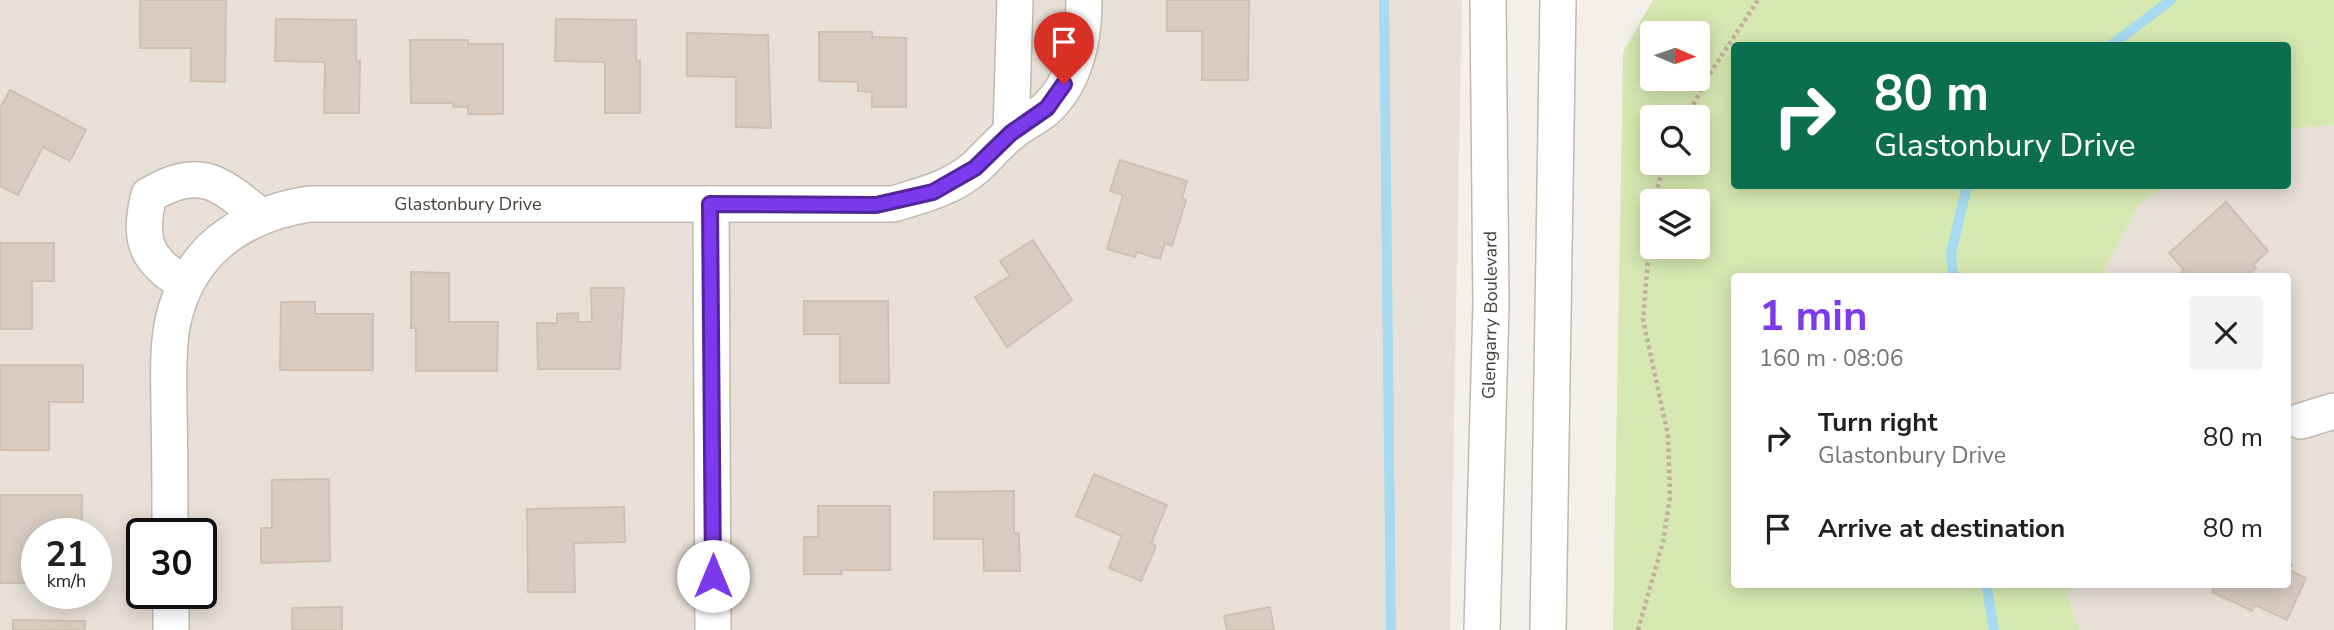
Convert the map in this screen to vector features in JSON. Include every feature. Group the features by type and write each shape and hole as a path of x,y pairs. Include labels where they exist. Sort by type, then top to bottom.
{"street":[{"path":"1011,133 1015,0"},
{"name":"Glastonbury Drive","path":"170,518 169,354 172,328 185,285 218,242 259,215 309,204 893,204 933,192 956,181 975,168 1011,133 1047,108 1074,68 1084,25 1084,0"},
{"name":"Glengarry Boulevard","path":"1482,630 1491,305 1488,0"},
{"path":"1548,630 1558,0"},
{"path":"185,285 165,272 149,254 142,223 149,195 176,180 200,180 224,187 259,215"},
{"path":"710,204 713,630"},
{"path":"2301,421 2334,411"},
{"path":"171,609 171,630"}],"path":[{"path":"1693,105 1707,78 1758,0"},
{"path":"1638,630 1663,542 1670,497 1668,435 1643,320 1648,259"}],"shaded area":[{"path":"0,0 1462,0 1450,630 0,630"},
{"path":"2334,125 2334,630 2079,630 2066,588 2291,588 2291,273 2103,273 2138,206 2159,189 2291,189 2291,129"}],"green space":[{"path":"1653,0 2334,0 2334,125 2291,129 2291,42 1731,42 1731,189 2159,189 2138,206 2103,273 1731,273 1731,588 2066,588 2079,630 1613,630 1623,52 1640,23 1640,91 1710,91 1710,21 1641,21"}],"building":[{"path":"140,0 226,0 225,82 191,81 191,48 140,48"},
{"path":"1167,0 1249,0 1248,80 1202,80 1202,31 1167,31"},
{"path":"276,19 356,20 356,61 360,61 359,113 324,113 325,62 275,61"},
{"path":"556,19 636,20 636,60 640,61 640,113 605,113 605,62 555,61"},
{"path":"819,32 872,32 872,37 906,38 906,107 872,107 872,92 858,91 858,82 819,81"},
{"path":"687,33 768,35 771,128 736,127 736,77 687,76"},
{"path":"410,40 468,40 468,44 503,44 503,114 468,114 468,107 453,107 453,103 411,103"},
{"path":"10,90 86,130 70,161 43,147 18,195 0,186 0,108"},
{"path":"1120,160 1187,181 1182,198 1186,200 1172,246 1165,243 1160,259 1137,252 1135,257 1107,249 1123,195 1110,191"},
{"path":"2226,202 2268,251 2253,265 2256,268 2250,273 2181,273 2184,270 2169,253"},
{"path":"1033,240 1072,300 1007,347 975,297 1010,276 1000,261"},
{"path":"0,243 54,243 54,281 32,281 32,329 0,329"},
{"path":"411,272 449,273 449,322 498,322 497,371 416,371 416,328 411,328"},
{"path":"591,288 624,288 620,369 538,369 537,323 557,323 557,314 578,313 578,322 592,322"},
{"path":"804,301 888,301 889,383 840,383 840,334 804,334"},
{"path":"281,302 315,302 315,314 373,314 373,370 280,370"},
{"path":"0,365 83,365 83,402 49,402 49,450 0,450"},
{"path":"1094,474 1167,505 1151,543 1156,546 1141,581 1109,568 1122,536 1076,516"},
{"path":"329,479 330,561 261,563 261,528 272,528 272,480"},
{"path":"1014,491 1014,533 1019,533 1020,571 984,571 983,539 934,539 934,492"},
{"path":"0,495 82,495 82,518 21,518 21,583 0,583"},
{"path":"818,506 890,506 890,570 841,570 842,574 804,574 804,537 818,537"},
{"path":"624,507 625,542 574,543 575,592 528,592 527,509"},
{"path":"2291,571 2306,578 2287,620 2255,605 2252,611 2212,592 2214,588 2291,588"},
{"path":"342,607 342,630 292,630 292,608"},
{"path":"1270,607 1274,630 1227,630 1224,616"},
{"path":"13,620 85,621 85,630 13,630"}],"waterway":[{"path":"1384,0 1391,630"},
{"path":"2115,42 2171,0"},
{"path":"1953,273 1951,253 1966,189"},
{"path":"1987,588 1994,630"}],"route":[{"path":"713,576 710,204 876,205 893,204 933,192 975,168 1011,133 1047,108 1064,84"}]}
